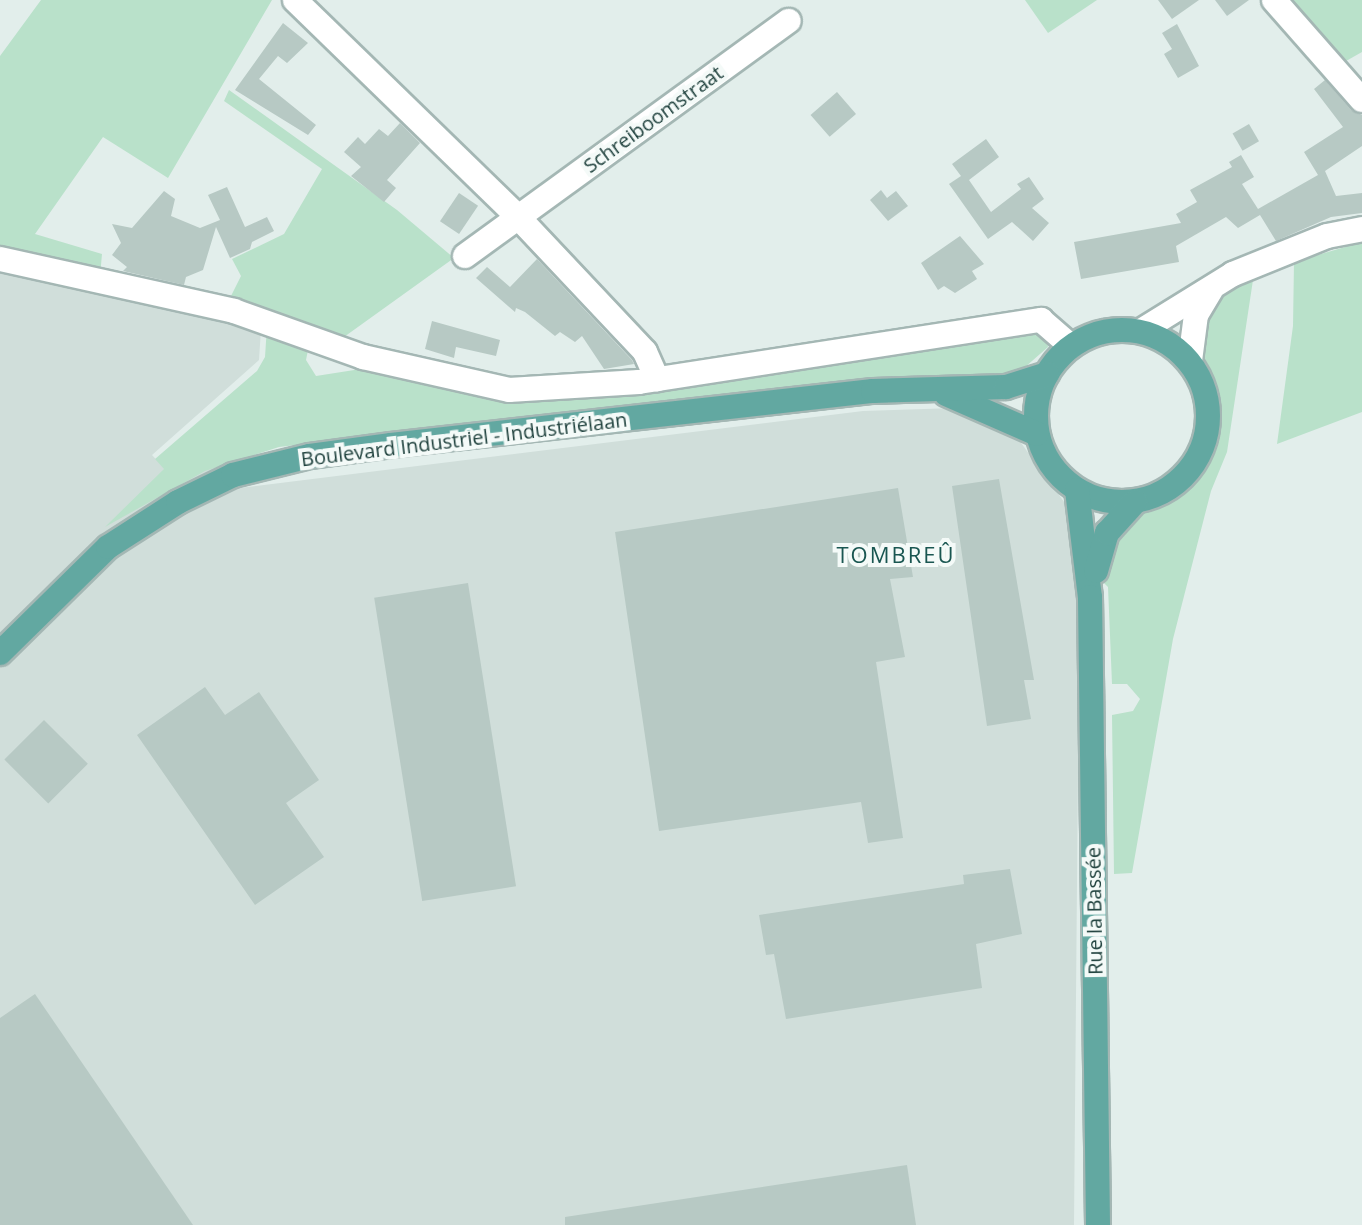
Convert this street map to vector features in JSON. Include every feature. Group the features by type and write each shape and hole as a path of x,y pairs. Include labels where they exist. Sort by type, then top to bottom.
{"main road":[{"path":"1141,331 1168,342 1190,361 1207,396 1208,426 1203,448 1175,484 1135,502 1102,500 1077,490 1054,469 1037,434 1036,410 1047,374 1071,346 1100,332 1141,331"},
{"name":"Boulevard Industriel - Industriélaan","path":"0,653 108,547 178,502 233,475 310,456 406,444 873,391 944,393 1006,387 1047,374"},
{"name":"Boulevard Industriel - Industriélaan","path":"944,393 1037,434"},
{"name":"Rue la Bassée","path":"1077,490 1090,597 1098,1225"},
{"name":"Rue la Bassée","path":"1090,597 1107,533 1135,502"}],"street":[{"path":"295,0 518,217 645,352 657,379"},
{"path":"1274,0 1362,100"},
{"name":"Schreiboomstraat","path":"465,256 789,21"},
{"path":"1141,331 1214,284 1297,247 1362,229"},
{"path":"0,259 234,311 351,353 484,387 547,391 657,379 1007,324 1047,322 1071,346"},
{"path":"1190,361 1196,315 1214,284"}],"shaded area":[{"path":"0,263 261,329 259,360 152,455 164,468 208,449 231,489 863,411 955,408 1008,425 1070,510 1080,544 1074,1225 0,1225"}],"green space":[{"path":"41,0 272,0 168,178 103,137 35,234 102,254 100,276 0,254 0,56"},
{"path":"1025,0 1097,0 1048,33"},
{"path":"1285,0 1362,0 1362,52 1339,65"},
{"path":"229,90 397,210 454,258 344,337 228,302 241,276 232,259 284,234 322,169 224,101"},
{"path":"1362,242 1362,412 1277,444 1293,326 1294,262"},
{"path":"1253,280 1227,452 1211,491 1173,639 1132,873 1114,874 1112,715 1133,711 1140,699 1127,684 1112,684 1108,587 1103,582 1107,549 1126,522 1180,496 1210,461 1216,446 1217,401 1197,354 1196,332 1222,290"},
{"path":"267,326 308,350 306,360 316,376 367,368 494,396 1035,327 1047,338 1048,347 1016,375 855,379 279,447 205,471 105,527 164,469 155,459 257,371 265,357"}],"building":[{"path":"1158,0 1199,0 1172,19"},
{"path":"1215,0 1249,0 1227,16"},
{"path":"283,23 308,43 287,63 278,56 259,79 316,125 308,135 235,90"},
{"path":"1177,24 1199,66 1178,78 1164,54 1172,49 1162,33"},
{"path":"1325,80 1351,110 1362,115 1362,146 1325,171 1336,196 1362,193 1362,213 1331,217 1276,241 1260,215 1238,228 1226,217 1176,246 1179,262 1081,279 1074,242 1181,223 1176,214 1197,202 1190,190 1232,167 1229,162 1241,155 1254,177 1242,184 1258,209 1318,175 1304,152 1343,127 1314,89"},
{"path":"837,92 856,114 830,137 811,115"},
{"path":"400,123 420,143 387,180 396,188 384,202 351,176 361,167 344,152 358,137 365,144 379,129 388,136"},
{"path":"1249,124 1259,141 1243,151 1233,134"},
{"path":"986,139 999,157 969,180 991,212 1021,189 1017,184 1029,177 1044,199 1032,208 1049,223 1033,241 1012,222 988,239 949,184 961,176 952,164"},
{"path":"227,187 245,227 267,217 274,231 252,242 250,249 230,258 216,227 203,270 186,277 184,285 123,271 127,267 112,255 121,243 112,224 132,228 164,191 175,199 171,216 200,228 220,220 208,195"},
{"path":"881,190 887,198 896,191 908,206 888,221 870,200"},
{"path":"459,193 478,206 459,234 440,221"},
{"path":"960,236 984,264 972,271 977,279 955,293 944,286 938,290 921,263"},
{"path":"537,259 634,364 604,369 582,336 575,342 560,332 555,336 525,312 516,308 515,312 476,278 487,267 510,287"},
{"path":"432,321 500,340 496,356 456,347 454,358 425,349"},
{"path":"999,479 1034,680 1024,680 1031,719 987,726 952,486"},
{"path":"898,488 913,577 890,579 905,657 876,662 903,838 868,843 861,802 659,831 615,532"},
{"path":"468,583 516,886 422,901 374,598"},
{"path":"205,687 225,715 259,692 319,780 286,803 324,857 255,905 137,735"},
{"path":"44,720 88,764 48,803 4,760"},
{"path":"1010,869 1022,934 976,944 982,988 786,1019 774,954 766,955 759,915 964,884 963,875"},
{"path":"35,994 193,1225 0,1225 0,1018"},
{"path":"907,1165 916,1225 565,1225 565,1217"}],"district":[{"name":"TOMBREÛ","path":"896,555"}]}
